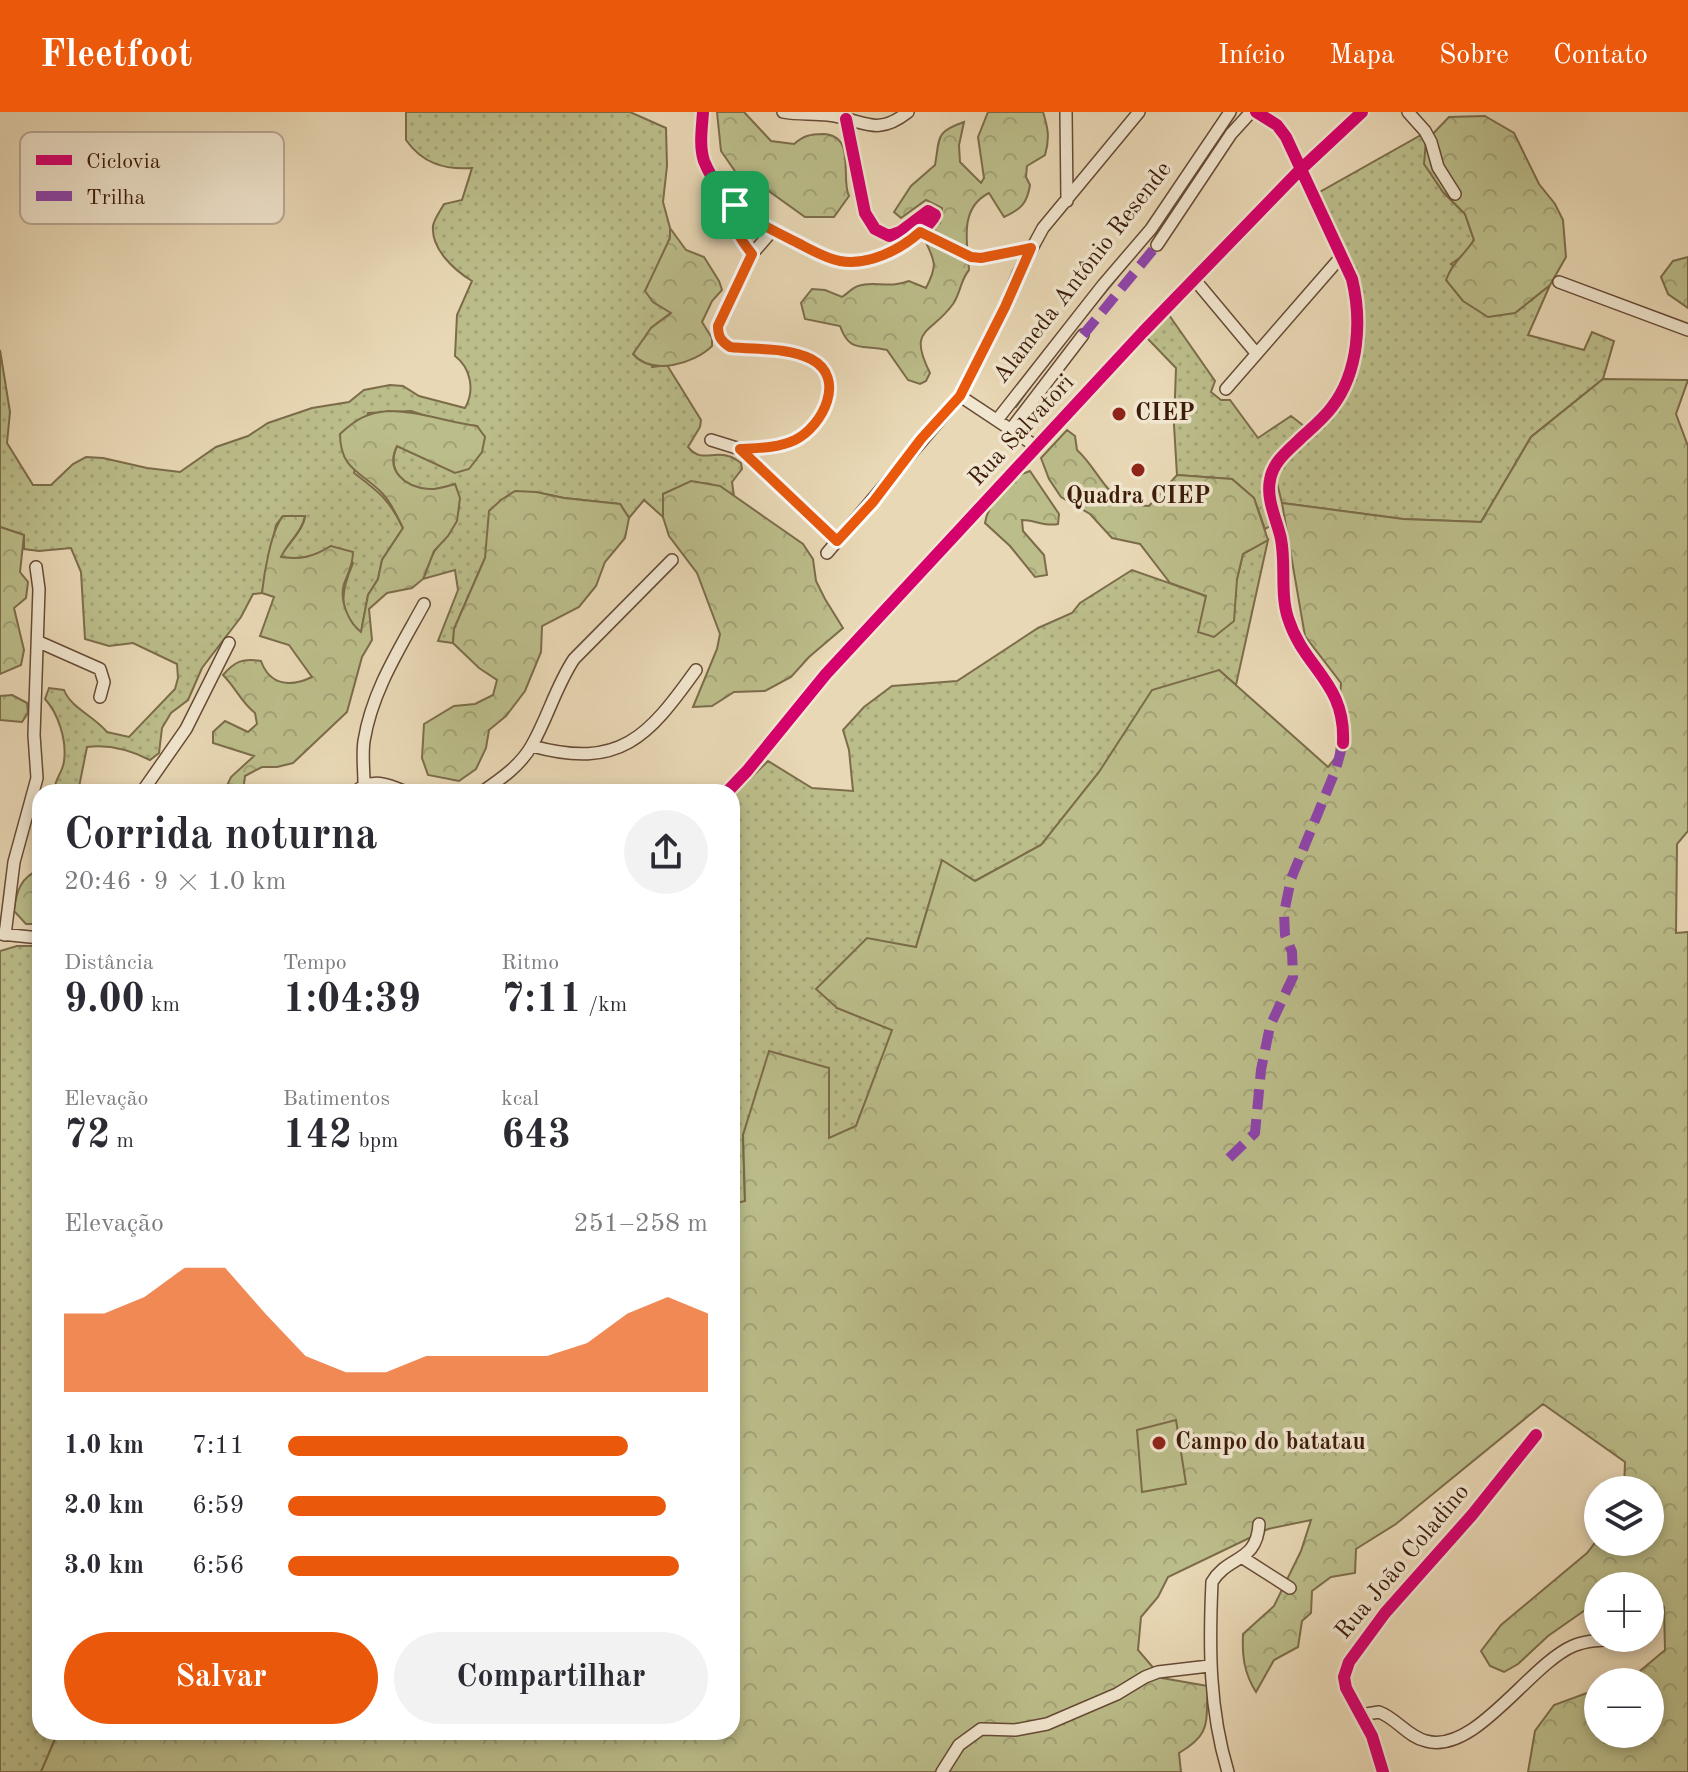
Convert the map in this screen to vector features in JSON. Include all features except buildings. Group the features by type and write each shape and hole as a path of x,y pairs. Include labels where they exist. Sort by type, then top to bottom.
{"street":[{"path":"703,112 701,146 704,160 735,205 753,220 828,258 857,262 888,253 907,243 932,221 934,212 928,211 900,232 889,236 875,229 865,213 846,119"},
{"path":"783,112 833,115 868,126 885,126 908,112"},
{"path":"1066,112 1067,201"},
{"path":"827,553 960,396 1043,228 1139,112"},
{"name":"Alameda Antônio Resende","path":"997,420 1151,229 1230,112"},
{"path":"1254,112 1277,125 1286,137 1352,279 1359,318 1343,389 1332,407 1280,459 1270,479 1269,492 1281,542 1288,618 1310,661 1336,696 1342,710 1343,743"},
{"name":"Alameda Antônio Resende","path":"1157,245 1240,121 1254,112"},
{"name":"Rua Salvatori","path":"734,784 826,674 1143,332 1300,170 1362,112"},
{"path":"1408,112 1425,131 1438,167 1455,194"},
{"path":"735,205 733,220 737,232 752,254"},
{"path":"711,440 740,449 777,446 797,439 815,422 829,400 830,384 824,371 813,360 790,352 730,347 722,342 718,334 718,326 752,254 773,230"},
{"path":"920,232 971,257 981,258 1031,248"},
{"path":"1226,389 1340,258"},
{"path":"1195,280 1256,353"},
{"path":"1559,282 1688,330"},
{"name":"Alameda Antônio Resende","path":"1011,429 1083,335"},
{"path":"960,396 1037,447"},
{"path":"740,449 837,541"},
{"path":"493,784 514,768 532,746 574,659 672,560"},
{"path":"35,784 34,735 39,642 36,567"},
{"path":"360,784 364,743 372,707 424,604"},
{"path":"39,642 100,669 104,682 100,697"},
{"path":"148,784 186,729 229,643"},
{"path":"532,746 576,755 613,750 634,741 655,724 696,670"},
{"path":"32,796 14,862 2,935 32,937"},
{"name":"Rua João Coladino","path":"1383,1772 1372,1736 1346,1688 1344,1677 1349,1662 1385,1613 1472,1515 1536,1435"},
{"path":"1228,1772 1209,1666 1212,1582 1218,1571 1243,1558 1258,1538 1259,1524"},
{"path":"1243,1558 1290,1588"},
{"path":"1360,1715 1379,1712 1427,1742 1447,1740 1462,1735 1498,1710 1538,1668 1557,1655 1584,1644"},
{"path":"942,1772 959,1745 981,1729 1015,1730 1047,1724 1117,1694 1158,1672 1209,1666"}],"green space":[{"path":"406,112 630,112 666,128 667,166 663,202 670,238 656,269 653,302 672,312 651,328 652,367 667,365 701,420 688,447 702,456 722,455 741,463 742,469 732,482 734,496 707,483 691,484 663,494 663,517 644,500 629,518 620,504 536,492 485,558 454,629 453,643 438,641 458,590 455,570 423,579 434,552 456,520 458,495 455,484 425,489 408,484 397,472 394,456 397,446 454,472 477,426 445,422 411,411 368,413 354,473 383,497 403,528 382,560 378,579 368,595 361,633 348,616 344,600 353,563 331,546 307,557 280,557 298,533 305,517 283,516 276,525 262,593 253,594 241,617 202,668 188,700 171,713 162,728 159,753 150,760 120,749 87,747 80,784 55,784 65,753 60,727 45,699 49,688 64,690 72,702 107,732 129,737 175,689 177,664 133,643 109,646 85,639 81,572 71,548 24,549 24,535 0,527 0,350 10,412 7,443 33,485 51,485 73,464 86,457 180,472 216,447 248,436 268,423 312,408 349,402 364,390 390,385 403,386 419,396 465,408 470,394 470,380 465,367 455,356 457,315 472,281 451,265 440,251 433,235 433,226 444,204 462,200 472,168 452,168 434,163 419,154 406,140"},
{"path":"717,112 744,112 771,141 794,144 814,134 834,136 844,149 849,196 834,217 805,217 763,187 739,177 721,151"},
{"path":"988,112 1043,112 1048,133 1047,149 1045,155 1027,166 1026,177 1030,185 1027,197 1019,208 1004,217 989,193 973,207 967,227 969,270 953,304 921,339 923,358 930,373 926,381 920,384 908,380 887,350 858,346 848,341 840,326 805,319 801,303 812,289 842,297 864,284 909,281 926,288 934,262 924,238 940,223 942,208 926,200 901,218 894,212 911,186 935,165 943,133 964,122 959,145 960,162 981,183 984,178 978,137"},
{"path":"1485,116 1514,133 1539,184 1555,204 1563,220 1566,257 1550,285 1515,313 1488,317 1463,301 1446,280 1474,240 1465,214 1443,192 1424,164 1426,141 1449,117"},
{"path":"1421,135 1426,141 1443,192 1465,214 1474,240 1464,255 1451,264 1515,313 1550,285 1528,335 1584,350 1592,332 1614,341 1603,379 1531,437 1481,522 1403,519 1282,503 1275,475 1279,466 1346,398 1362,327 1360,288 1331,231 1318,193"},
{"path":"670,228 686,250 704,257 722,290 712,301 702,322 712,338 712,346 684,362 651,365 633,354 651,328 671,313 653,302 645,291 670,238"},
{"path":"1688,257 1688,308 1668,294 1661,277 1673,261"},
{"path":"1169,315 1215,381 1211,392 1221,400 1230,400 1258,438 1291,416 1304,426 1267,470 1264,491 1270,526 1265,529 1254,498 1232,479 1177,475 1174,425 1176,368 1147,338"},
{"path":"1603,379 1688,380 1676,414 1688,446 1688,831 1677,844 1676,933 1688,932 1688,1772 1528,1772 1535,1731 1554,1705 1584,1694 1584,1748 1664,1748 1664,1668 1644,1668 1665,1650 1664,1572 1584,1572 1584,1611 1548,1636 1518,1664 1504,1672 1490,1666 1481,1651 1501,1625 1584,1556 1664,1556 1664,1476 1624,1476 1625,1462 1543,1404 1396,1524 1356,1549 1355,1573 1331,1577 1312,1591 1311,1613 1302,1621 1298,1647 1274,1660 1256,1692 1245,1664 1243,1634 1274,1606 1301,1551 1311,1520 1268,1529 1168,1577 1158,1597 1141,1617 1138,1650 1162,1678 1208,1686 1205,1726 1197,1739 1179,1753 1181,1772 41,1772 55,1740 740,1740 740,1202 745,1201 743,1135 769,1051 829,1068 829,1138 856,1126 892,1030 837,1008 816,989 867,938 916,947 942,860 975,881 1041,845 1099,772 1152,690 1219,670 1328,767 1336,757 1341,683 1305,636 1282,503 1403,519 1481,522 1531,437"},
{"path":"374,413 411,413 477,426 485,437 482,452 469,469 455,473 397,446 394,455 395,470 412,485 432,489 455,484 460,498 457,521 434,551 423,579 412,588 387,593 369,609 372,640 362,657 347,712 293,763 262,767 245,776 244,784 228,784 231,777 254,756 213,743 213,732 225,721 248,732 257,724 255,713 223,675 231,666 249,660 261,661 270,675 282,682 312,677 289,645 260,636 274,597 262,593 266,564 275,531 283,516 305,516 281,557 307,557 331,546 353,552 343,597 349,617 361,632 368,595 378,579 382,560 403,528 383,494 348,463 341,446 340,434 351,424"},
{"path":"1067,430 1075,436 1077,450 1104,484 1128,504 1149,506 1177,475 1232,479 1254,498 1268,540 1243,554 1237,579 1234,621 1214,637 1198,632 1206,596 1170,583 1140,544 1112,538 1090,514 1061,497 1049,479 1041,458"},
{"path":"1030,471 1059,514 1058,524 1054,525 1022,520 1023,531 1044,555 1047,575 1035,577 1010,546 985,523 1002,491 1015,478"},
{"path":"691,481 720,486 803,544 813,559 816,581 843,628 791,677 765,691 734,692 712,706 693,707 720,634 697,573 669,536 663,517 663,494"},
{"path":"515,491 620,504 629,518 625,538 605,562 596,586 579,607 542,626 541,652 525,691 506,716 489,730 486,748 476,769 459,781 428,775 422,758 424,724 454,706 475,704 493,695 497,680 479,668 453,643 454,629 485,558 489,511"},
{"path":"0,527 24,535 20,572 28,582 26,598 14,608 24,650 21,665 0,674"},
{"path":"1268,540 1236,685 1219,670 1099,772 1041,845 975,881 942,861 916,947 837,1008 893,1030 856,1126 829,1139 743,1135 745,1202 740,1203 740,788 768,761 812,788 853,791 849,750 843,730 864,707 892,686 957,681 1038,628 1072,613 1080,603 1132,570 1206,596 1237,579 1243,554"},
{"path":"12,695 27,703 28,713 22,722 0,720 0,696"},
{"path":"32,874 32,924 26,924 14,911 16,897"},
{"path":"32,946 32,1740 55,1740 41,1772 0,1772 0,951"},
{"name":"Campo do batatau","path":"1176,1420 1186,1484 1142,1492 1137,1430"}],"waterway":[{"path":"1085,317 1144,245"},
{"path":"1016,407 1036,379"}],"marked path":[{"path":"1083,335 1157,245"},
{"path":"1229,1158 1255,1133 1261,1070 1270,1026 1293,977 1292,952 1285,935 1284,913 1291,879 1336,769 1343,743"}],"cycle path":[{"path":"703,112 702,155 711,176 732,201 757,221 786,237 830,258 849,262 869,259 898,248 926,227 935,215 928,211 900,232 889,236 875,229 865,213 846,119"},
{"path":"1256,112 1277,125 1286,137 1352,279 1355,295 1356,345 1348,378 1329,411 1278,461 1269,487 1281,539 1288,618 1295,636 1338,705 1343,743"},
{"path":"735,784 826,674 1143,332 1300,170 1362,112"},
{"path":"1383,1772 1372,1736 1346,1688 1344,1677 1349,1662 1385,1613 1472,1515 1536,1435"}],"place":[{"name":"CIEP","path":"1119,414"},
{"name":"Quadra CIEP","path":"1138,470"},
{"name":"Campo do batatau","path":"1159,1443"}],"route":[{"path":"735,205 753,220 841,262 857,262 888,253 920,232 971,257 981,258 1031,248 960,396 837,541 740,449 777,446 797,439 815,422 829,400 830,384 824,371 813,360 790,352 730,347 722,342 718,326 752,254 737,232 733,220 735,205"}]}
